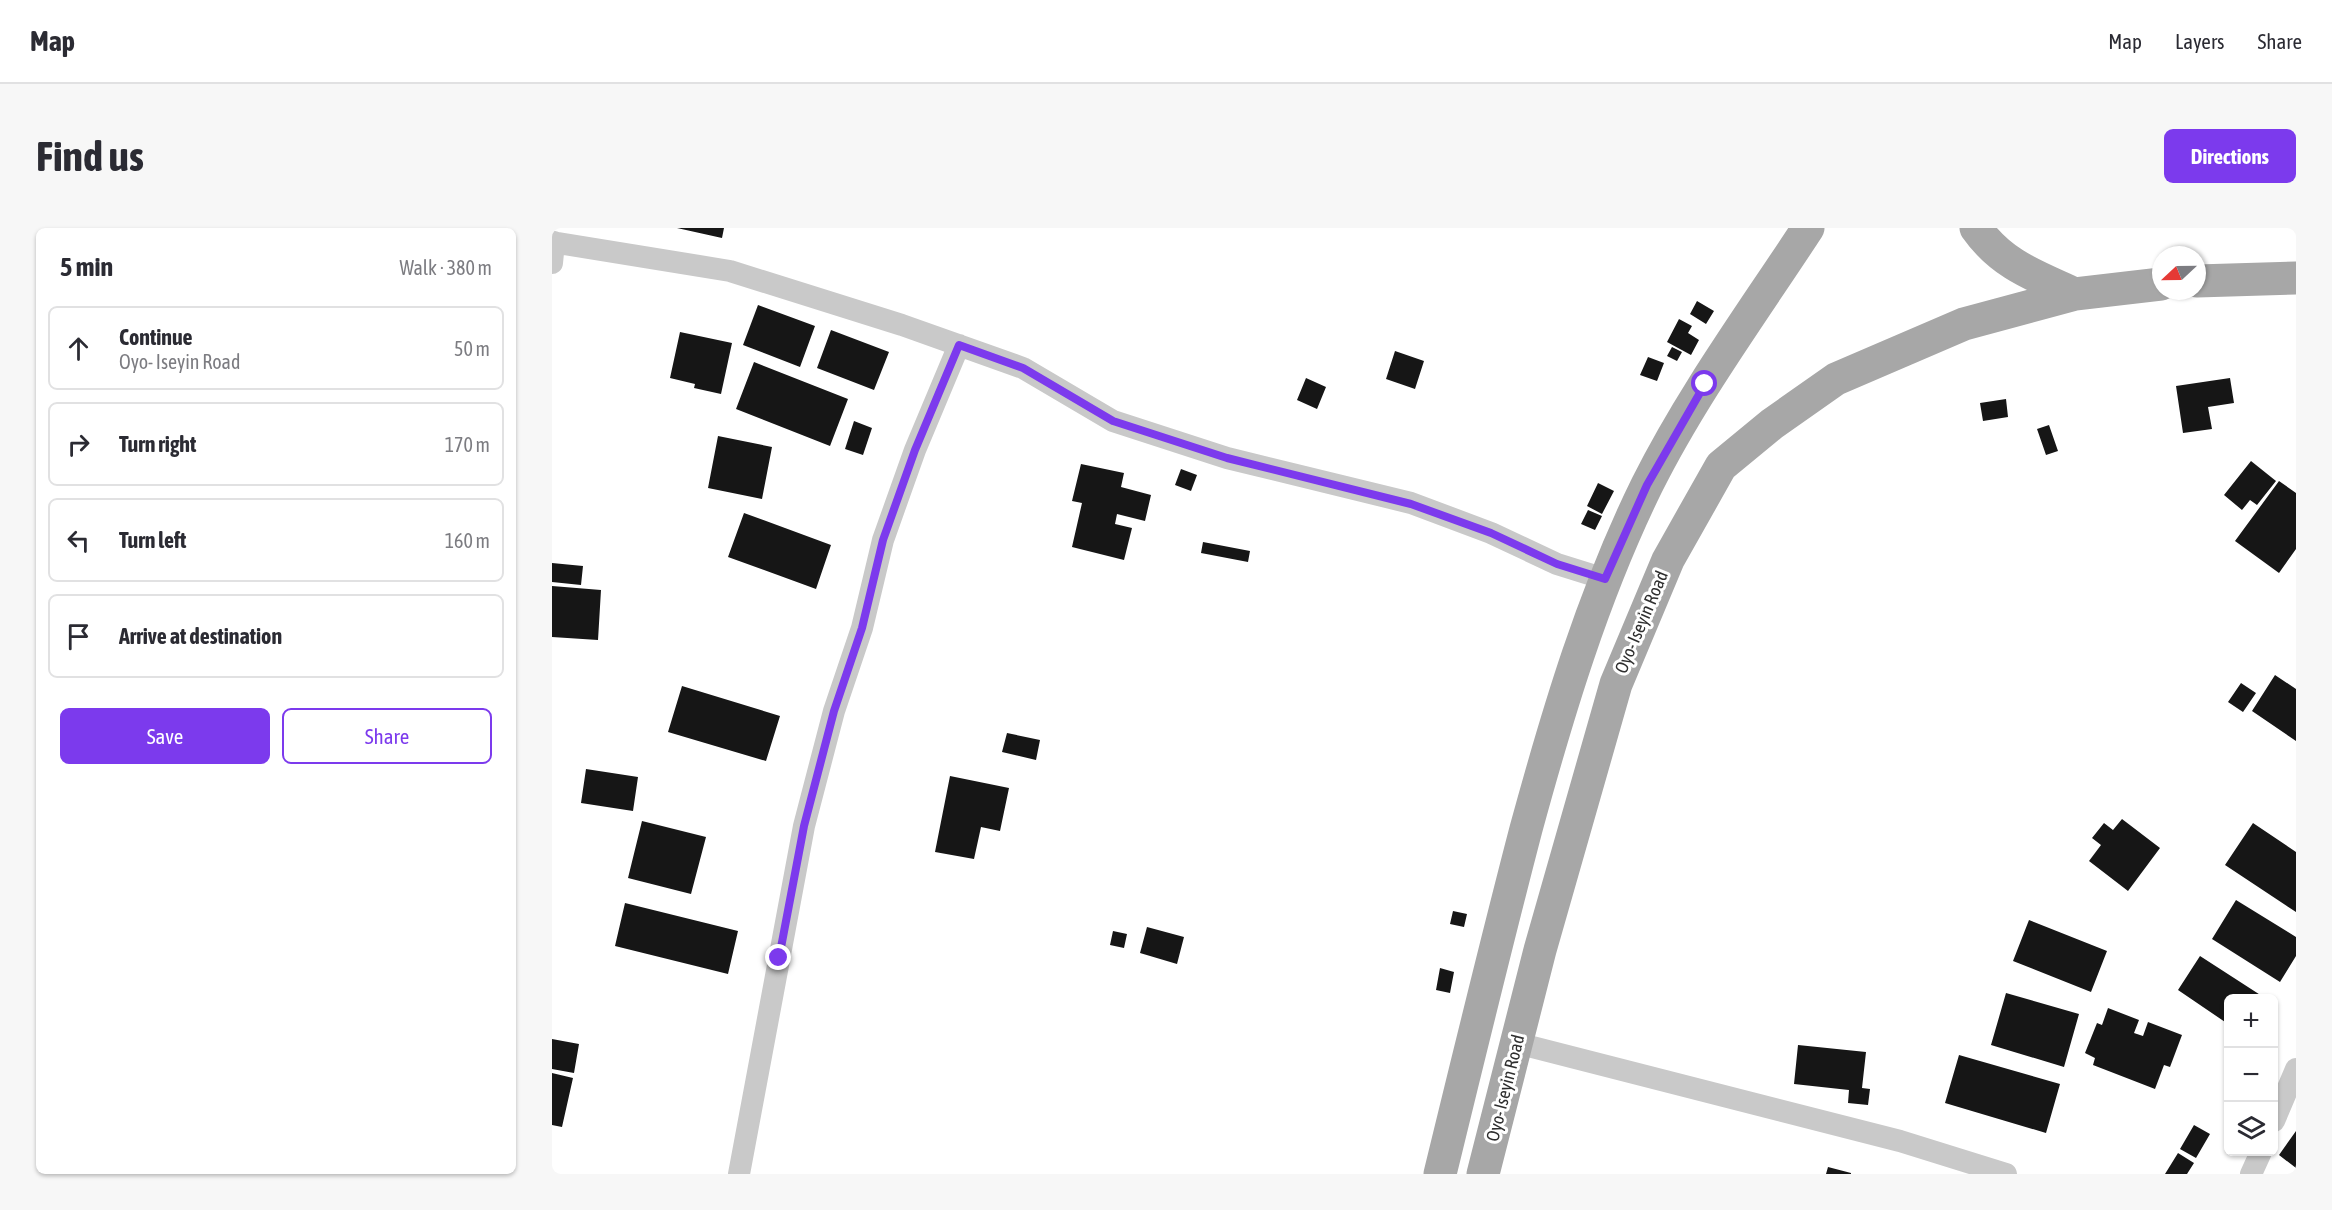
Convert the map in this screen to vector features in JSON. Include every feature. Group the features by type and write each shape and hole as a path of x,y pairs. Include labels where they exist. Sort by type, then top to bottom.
{"main road":[{"path":"1440,1174 1498,933 1557,717 1605,579 1647,485 1705,384 1809,228"},
{"path":"1976,228 1986,242 2013,266 2075,294"},
{"path":"2206,281 2296,278"},
{"name":"Oyo- Iseyin Road","path":"1483,1174 1616,684 1668,560 1721,466 1772,424 1836,379 1964,324 2075,294 2152,285"}],"street":[{"path":"553,249 730,270 1023,368 1113,421 1227,458 1411,504 1491,533 1557,564 1605,579"},
{"path":"739,1174 804,826 834,711 862,628 883,540 915,450 959,345"},
{"path":"1517,1043 1900,1141 2006,1174"},
{"path":"2278,1112 2296,1069"},
{"path":"2251,1174 2258,1156"}],"building":[{"path":"677,228 724,228 722,238"},
{"path":"1697,301 1714,311 1706,324 1690,314"},
{"path":"758,305 815,326 800,367 743,345"},
{"path":"1679,319 1692,326 1688,333 1699,340 1691,355 1667,342"},
{"path":"831,330 889,352 874,390 817,368"},
{"path":"680,332 732,343 721,394 694,388 695,384 670,378"},
{"path":"1672,347 1682,352 1677,361 1667,356"},
{"path":"1395,351 1424,361 1415,389 1386,379"},
{"path":"1648,357 1664,363 1657,381 1640,375"},
{"path":"754,362 848,399 830,446 736,409"},
{"path":"1306,378 1326,387 1317,409 1297,400"},
{"path":"2230,378 2234,403 2208,407 2212,429 2183,433 2176,386"},
{"path":"2006,399 2008,417 1983,421 1980,403"},
{"path":"854,421 872,428 863,455 845,449"},
{"path":"2049,425 2058,451 2046,455 2037,429"},
{"path":"718,436 772,447 762,499 708,488"},
{"path":"2251,461 2276,481 2257,505 2250,500 2242,510 2224,495"},
{"path":"1081,464 1124,473 1121,487 1151,495 1145,521 1117,514 1115,524 1132,528 1124,560 1072,547 1082,503 1072,501"},
{"path":"1181,469 1197,475 1191,491 1175,485"},
{"path":"2279,481 2296,493 2296,549 2279,573 2235,541"},
{"path":"1598,483 1614,491 1602,514 1587,506"},
{"path":"1588,510 1602,516 1595,530 1581,524"},
{"path":"744,513 831,545 816,589 728,557"},
{"path":"1203,542 1250,551 1248,562 1201,553"},
{"path":"552,563 583,566 581,585 552,582"},
{"path":"552,586 601,590 598,640 552,637"},
{"path":"2275,675 2296,689 2296,741 2252,711"},
{"path":"2241,683 2256,693 2243,712 2228,702"},
{"path":"682,686 780,716 766,761 668,732"},
{"path":"1007,733 1040,740 1036,760 1002,752"},
{"path":"586,769 638,777 633,811 581,803"},
{"path":"950,776 1009,788 1000,831 981,827 974,859 935,852"},
{"path":"2122,819 2160,848 2128,891 2089,861 2101,845 2092,838 2104,823 2113,830"},
{"path":"642,821 706,837 691,894 628,878"},
{"path":"2253,823 2296,852 2296,912 2225,865"},
{"path":"2236,900 2296,937 2296,956 2280,982 2212,939"},
{"path":"625,903 738,931 728,974 615,946"},
{"path":"1453,911 1467,914 1464,927 1450,924"},
{"path":"2029,920 2107,951 2091,992 2013,961"},
{"path":"1147,927 1184,937 1177,964 1140,953"},
{"path":"1113,931 1127,934 1124,948 1110,945"},
{"path":"2200,956 2259,994 2224,994 2224,1021 2178,990"},
{"path":"1440,968 1454,972 1450,993 1436,990"},
{"path":"2006,993 2079,1014 2064,1067 1991,1045"},
{"path":"2108,1008 2139,1020 2134,1033 2143,1036 2148,1022 2182,1035 2170,1067 2164,1065 2155,1089 2093,1065 2095,1058 2085,1053 2097,1023 2102,1025"},
{"path":"552,1039 579,1044 574,1073 552,1069"},
{"path":"1798,1045 1866,1052 1862,1088 1870,1089 1868,1105 1848,1103 1849,1090 1794,1084"},
{"path":"1959,1055 2060,1084 2046,1133 1945,1103"},
{"path":"552,1073 573,1078 562,1127 552,1125"},
{"path":"2194,1125 2210,1134 2196,1158 2180,1149"},
{"path":"2296,1131 2296,1168 2279,1155"},
{"path":"2178,1153 2194,1163 2187,1174 2165,1174"},
{"path":"1828,1167 1851,1173 1851,1174 1826,1174"}],"route":[{"path":"779,958 804,826 834,711 862,628 883,540 915,450 959,345 1023,368 1113,421 1227,458 1411,504 1491,533 1557,564 1605,579 1647,485 1705,384"}]}
